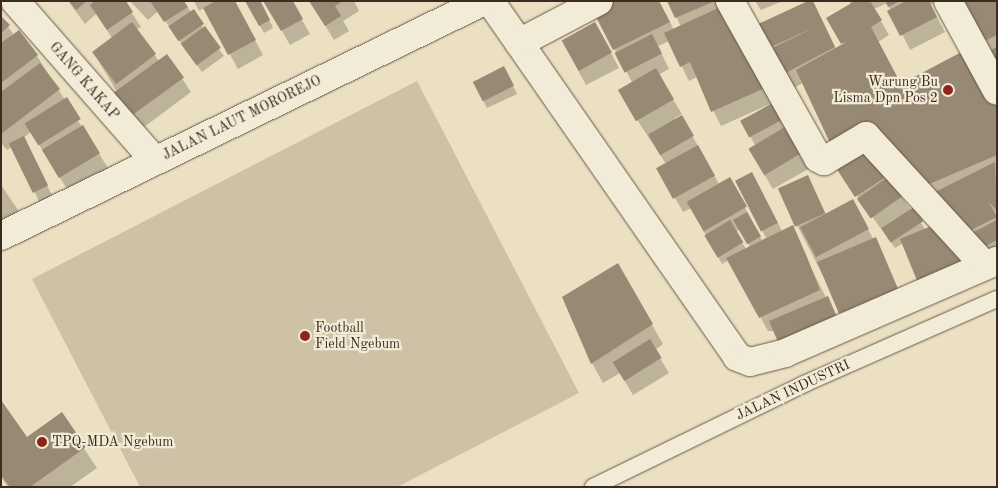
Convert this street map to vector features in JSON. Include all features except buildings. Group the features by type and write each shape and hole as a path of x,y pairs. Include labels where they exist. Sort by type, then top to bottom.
{"street":[{"name":"GANG KAKAP","path":"15,1 154,160"},
{"name":"JALAN LAUT MOROREJO","path":"1,236 484,1"},
{"path":"490,1 737,357 750,362 785,353 991,264 866,136 824,161 818,158 730,1"},
{"path":"519,43 599,1"},
{"path":"948,1 997,91"}],"lane":[{"name":"JALAN INDUSTRI","path":"593,487 804,384 997,299"}],"shaded area":[{"name":"Football Field Ngebum","path":"417,81 579,393 397,487 140,487 32,279"}],"place":[{"name":"Warung Bu Lisma Dpn Pos 2","path":"948,90"},
{"name":"Football Field Ngebum","path":"305,336"},
{"name":"TPQ-MDA Ngebum","path":"42,442"}]}
